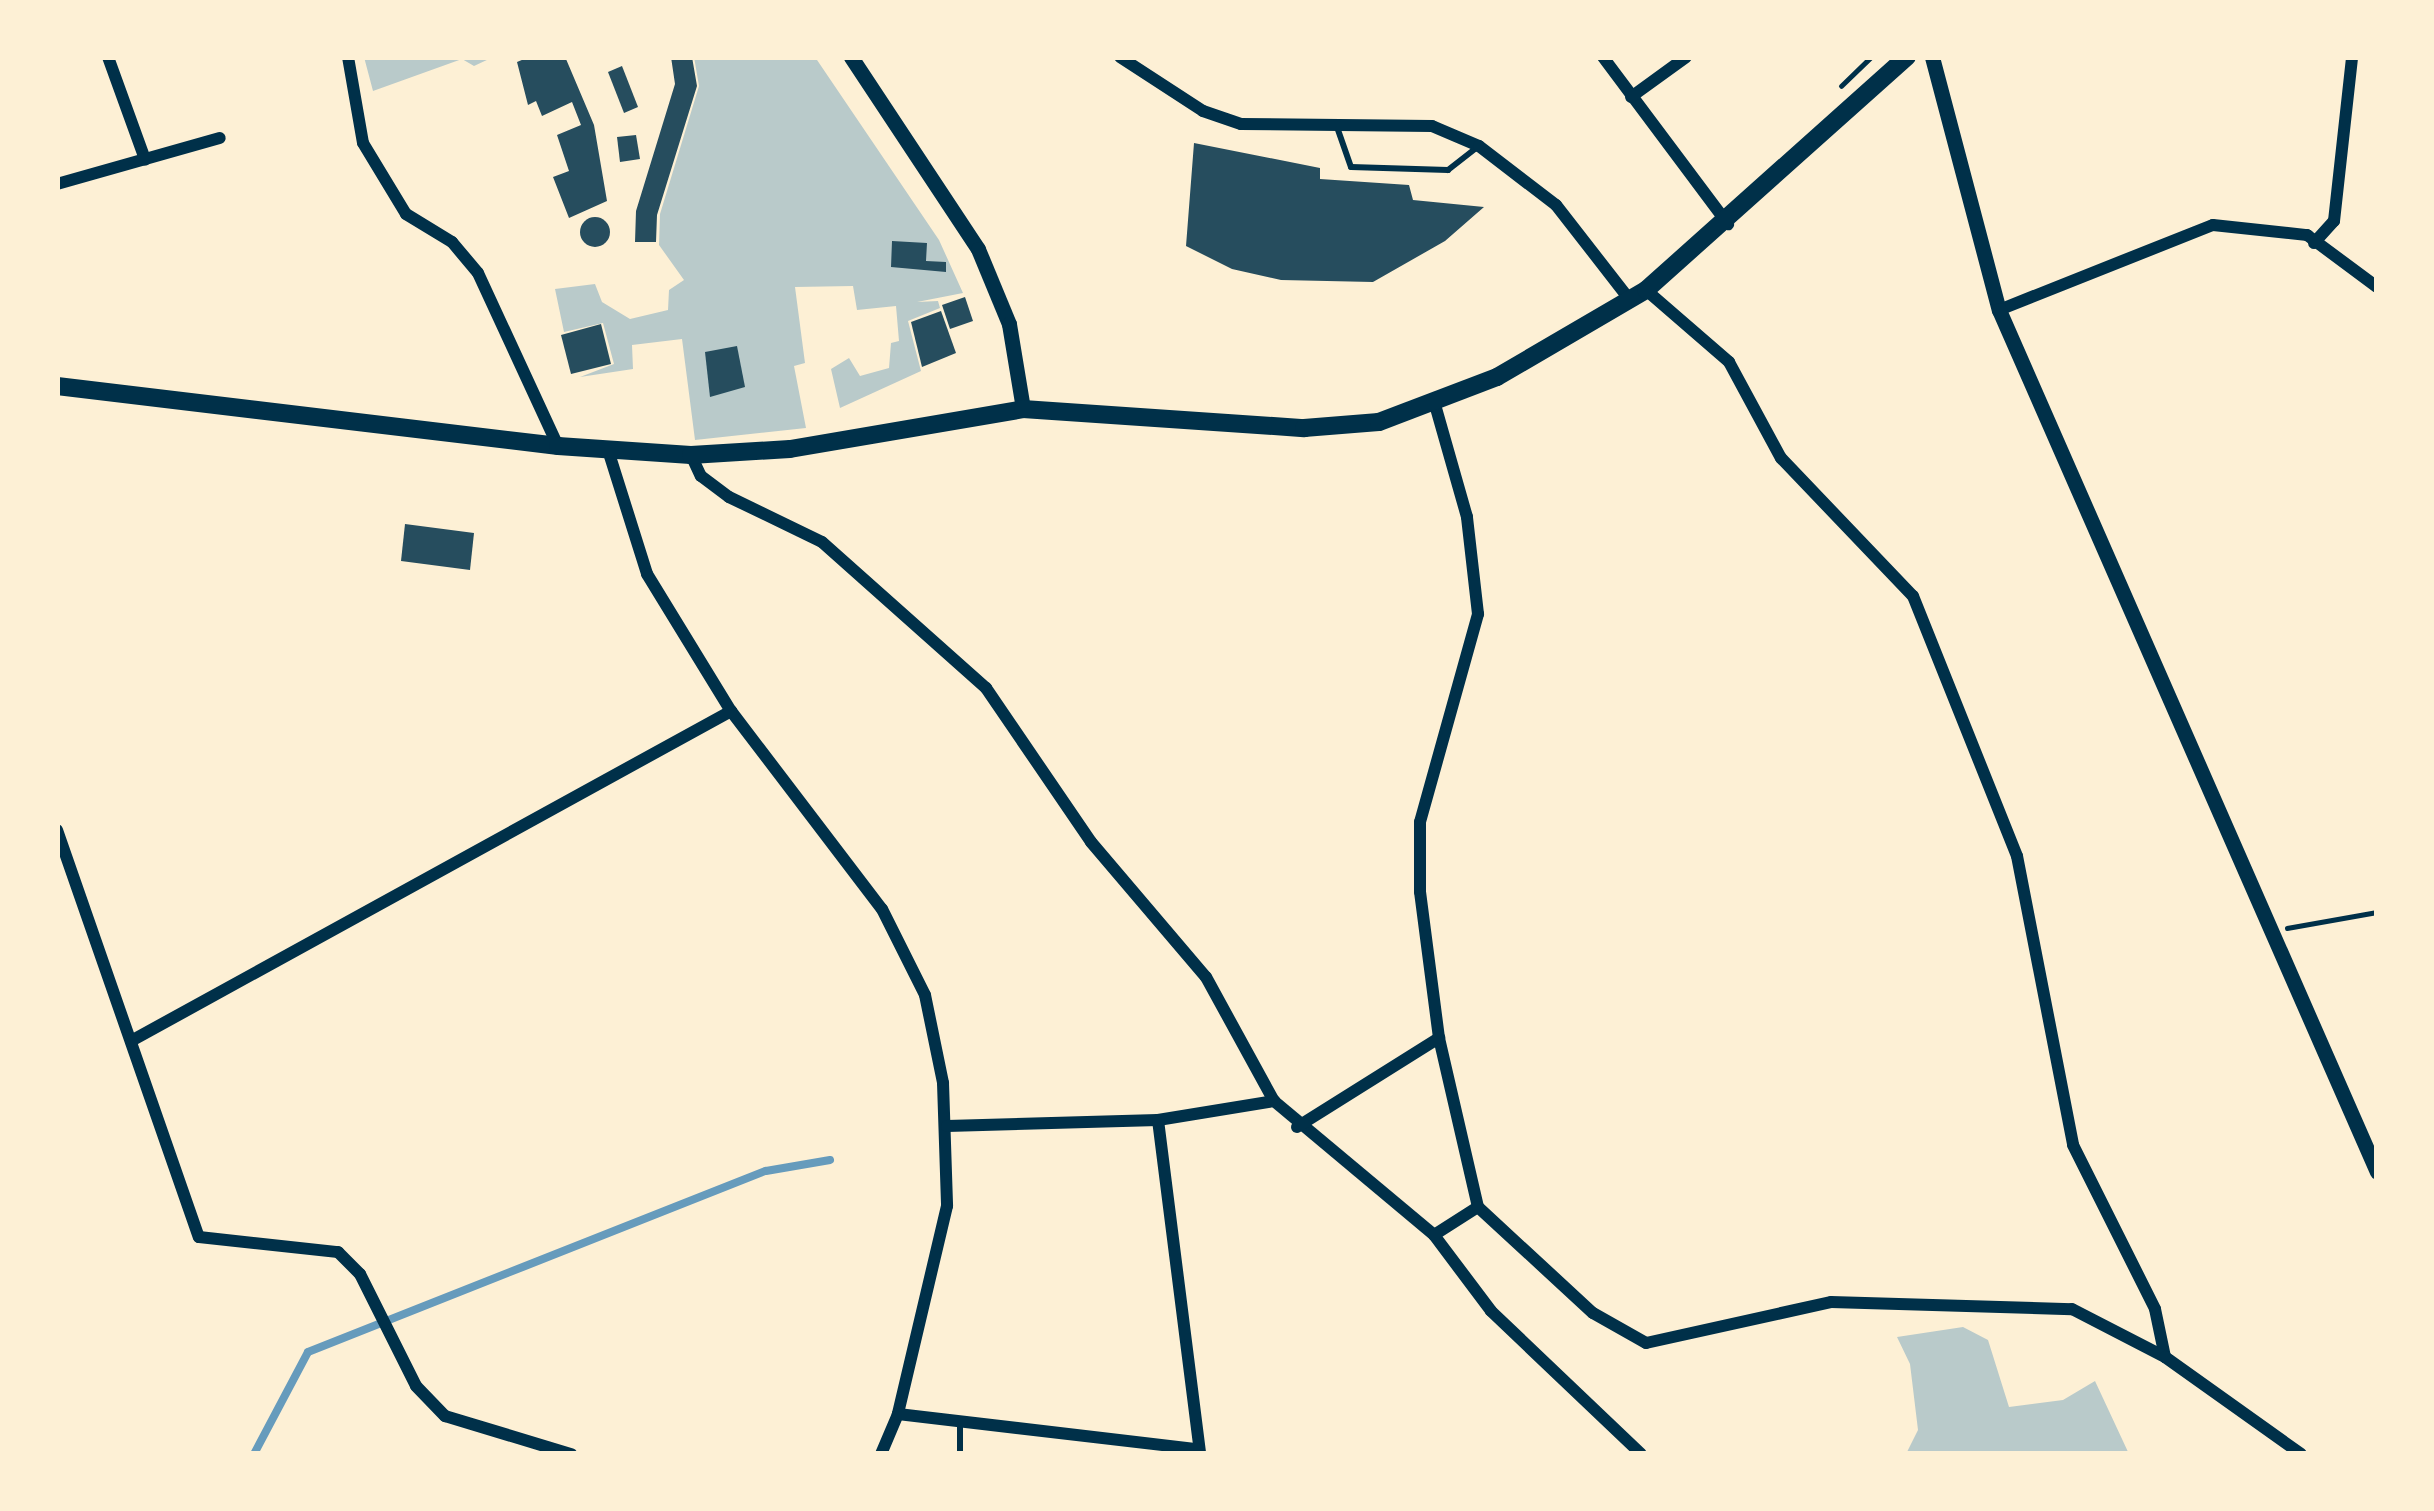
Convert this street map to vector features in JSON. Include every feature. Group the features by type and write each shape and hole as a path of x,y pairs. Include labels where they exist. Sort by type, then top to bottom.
{"main road":[{"path":"57,386 558,446 692,455 790,449 1023,409 1304,428 1379,422 1435,405 1638,295 1728,224 1907,57"}],"street":[{"path":"108,57 146,159"},
{"path":"348,57 363,143 406,214 452,242 478,273 558,446"},
{"path":"851,57 978,249 1009,323 1023,409"},
{"path":"1120,57 1203,111 1241,124 1432,126 1479,146 1546,195 1638,295 1729,362 1781,458 1913,596 2017,856 2073,1145 2155,1309 2165,1357"},
{"path":"1603,57 1728,224"},
{"path":"1631,97 1686,57"},
{"path":"1932,57 1999,310 2275,930 2377,1172"},
{"path":"2314,243 2334,221 2352,57"},
{"path":"57,184 220,138"},
{"path":"1999,310 2213,225 2314,243 2377,287"},
{"path":"1435,405 1477,570 1468,658 1420,822 1420,892 1439,1038 1478,1207 1576,1300 1646,1343 1831,1303 2072,1309 2165,1357 2301,1454"},
{"path":"608,450 647,574 731,711 882,909 925,995 947,1126 947,1206 898,1414 881,1454"},
{"path":"692,455 701,476 729,497 835,552 986,688 1091,842 1206,977 1274,1100 1297,1127 1434,1235 1491,1310 1641,1454"},
{"path":"131,1041 731,711"},
{"path":"57,830 200,1237 338,1252 377,1309 416,1386 445,1415 571,1454"},
{"path":"1297,1127 1439,1038"},
{"path":"947,1126 1158,1120 1274,1100"},
{"path":"898,1414 1198,1452 1158,1120"},
{"path":"1434,1235 1478,1207"}],"lane":[{"path":"1337,127 1351,167 1448,170 1479,146"},
{"path":"960,1421 960,1454"}],"path":[{"path":"2275,930 2377,912"}],"shaded area":[{"path":"364,57 489,59 474,66 462,59 373,91"},
{"path":"694,57 815,57 939,240 963,293 917,302 938,301 940,308 908,321 921,371 840,408 831,369 849,358 860,376 889,368 891,343 899,341 896,306 857,310 853,286 795,287 805,363 794,366 806,428 695,440 682,339 632,345 633,369 580,377 614,364 603,323 564,332 555,289 595,284 602,302 630,319 668,310 669,290 684,280 659,245 660,214 699,86"},
{"path":"1963,1327 1988,1340 2009,1407 2063,1400 2095,1381 2129,1454 1906,1454 1918,1430 1910,1364 1897,1337"}],"building":[{"path":"529,57 566,59 594,125 607,201 569,218 553,177 569,171 557,135 581,125 572,102 542,116 536,101 528,105 517,62"},
{"path":"671,57 692,57 697,86 657,215 656,242 635,242 636,211 675,84"},
{"path":"622,66 638,107 624,113 608,72"},
{"path":"636,135 640,159 620,162 617,137"},
{"path":"1194,143 1320,168 1320,179 1409,185 1413,200 1484,207 1445,241 1373,282 1281,280 1232,269 1186,246"},
{"path":"595,217 606,221 610,232 606,243 595,247 584,243 580,232 584,221"},
{"path":"892,241 927,243 926,261 946,262 946,272 891,267"},
{"path":"965,297 973,321 950,329 942,305"},
{"path":"941,311 956,353 922,367 911,322"},
{"path":"601,324 611,364 571,374 561,335"},
{"path":"737,346 745,387 710,397 705,352"},
{"path":"405,524 474,533 470,570 401,561"}],"waterway":[{"path":"254,1454 308,1352 766,1171 830,1160"}]}
